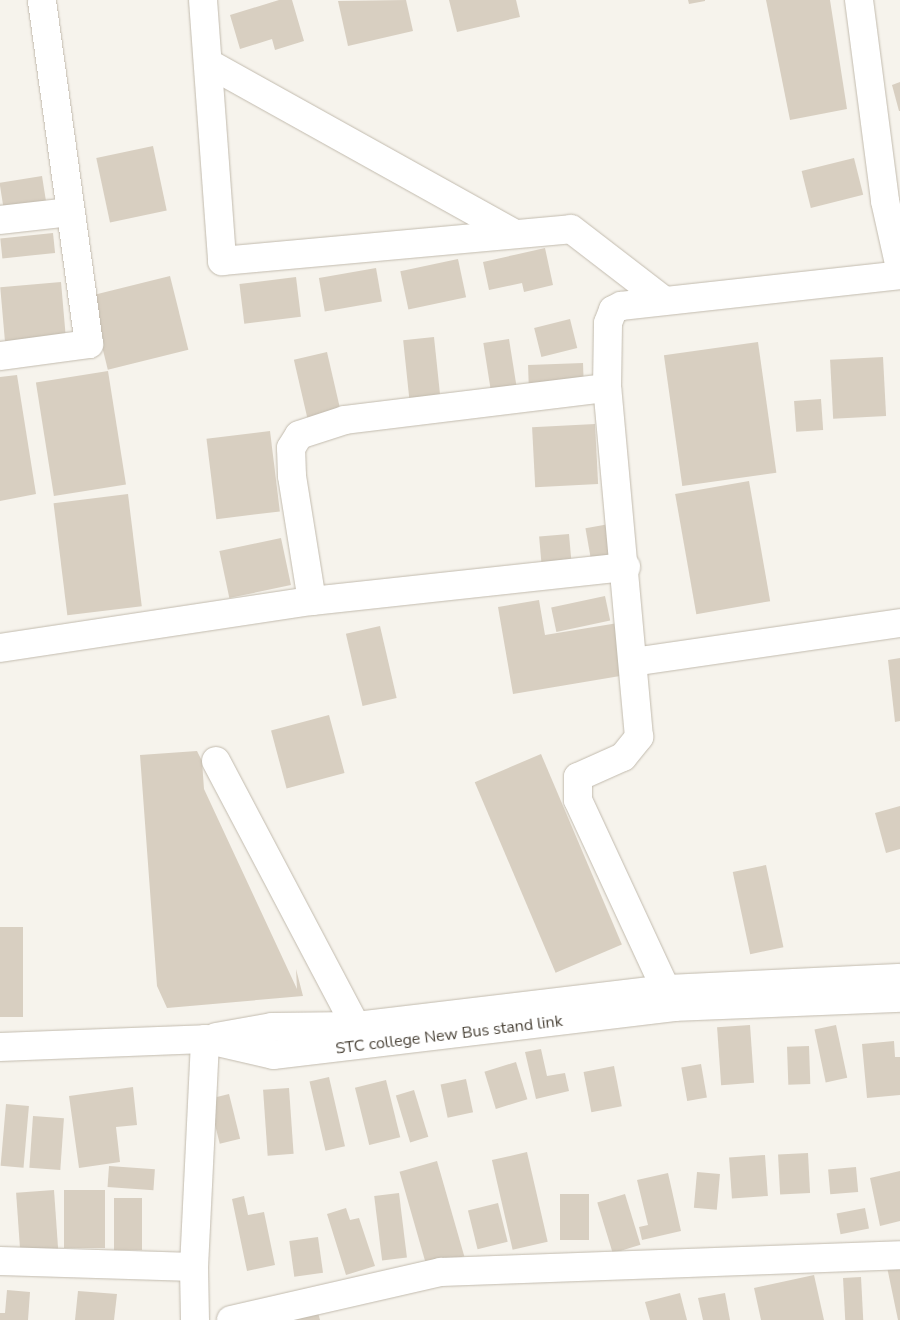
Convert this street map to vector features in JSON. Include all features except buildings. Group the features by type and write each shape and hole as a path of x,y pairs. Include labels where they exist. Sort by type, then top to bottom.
{"street":[{"path":"0,356 89,344 42,0"},
{"path":"203,0 222,262 571,229 662,299"},
{"path":"859,0 886,201 900,268"},
{"path":"208,63 515,234"},
{"path":"0,220 70,212"},
{"path":"670,998 578,800 578,776 623,757 640,737 626,566 607,388 608,323 613,310 621,306 662,299 900,275"},
{"path":"312,601 292,476 291,448 299,434 345,420 607,388"},
{"path":"0,648 312,601 626,566"},
{"path":"634,662 900,623"},
{"path":"216,761 356,1026"},
{"path":"195,1320 194,1267 205,1039 272,1027 356,1026 900,978"},
{"name":"STC college New Bus stand link","path":"0,1047 205,1039 273,1055 670,998 900,998"},
{"path":"231,1320 441,1272 900,1255"},
{"path":"0,1261 194,1267"}]}
